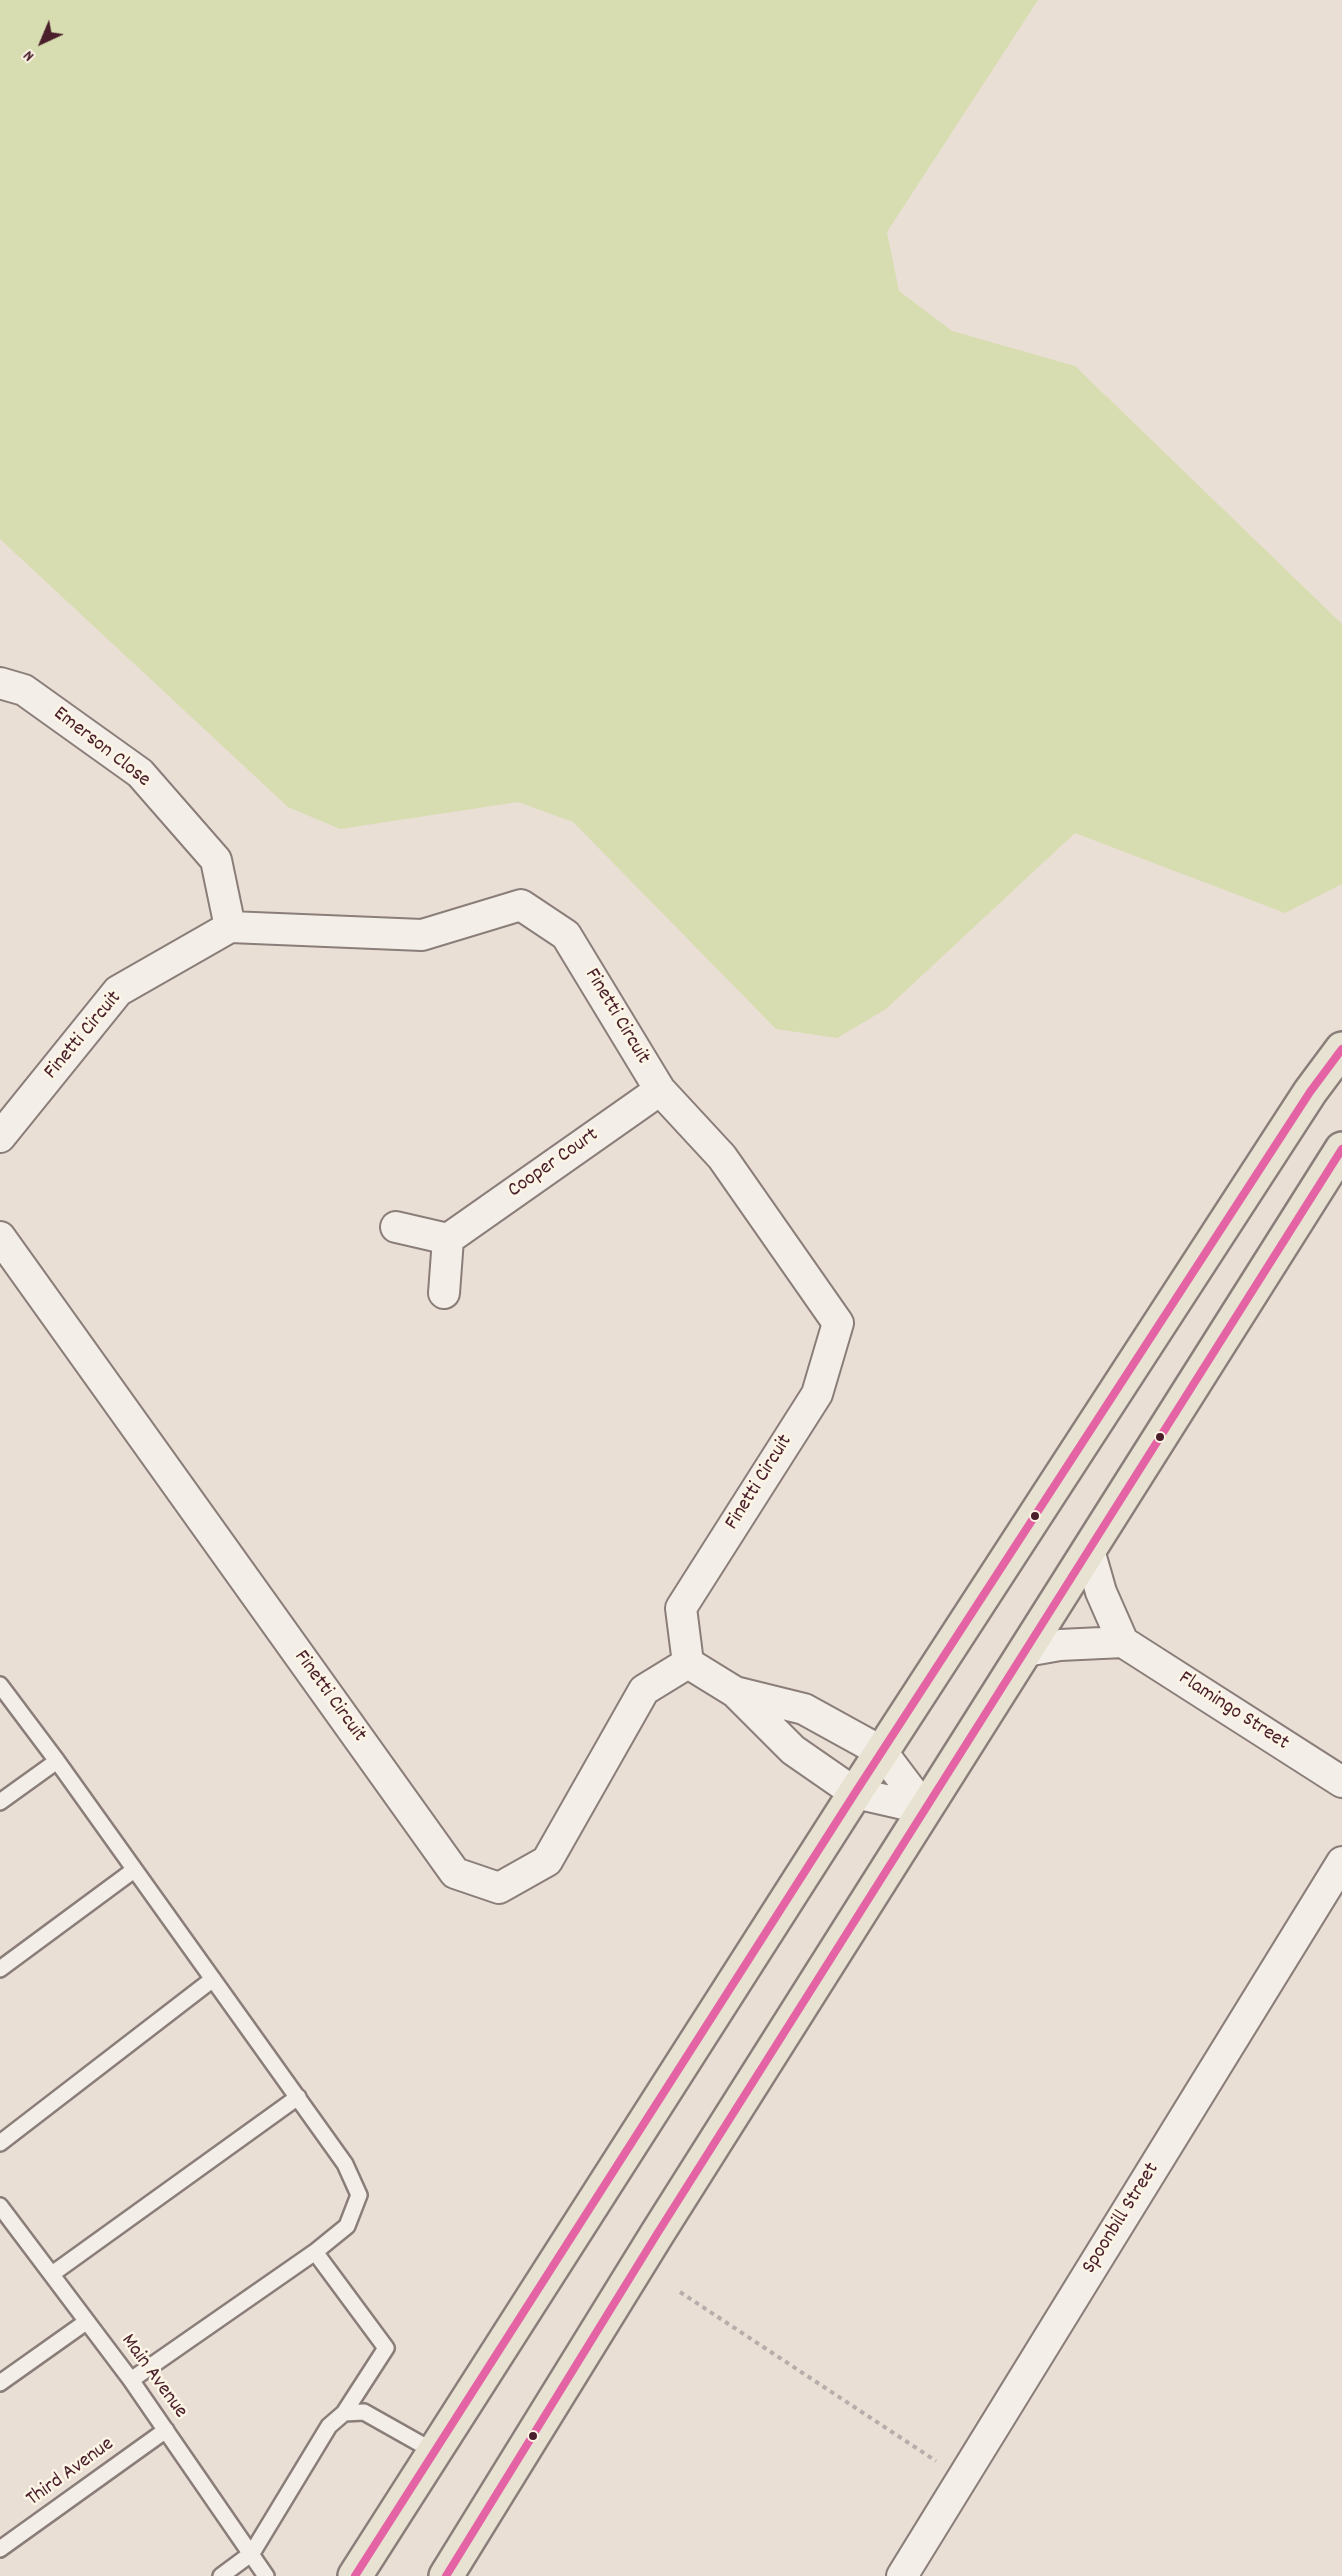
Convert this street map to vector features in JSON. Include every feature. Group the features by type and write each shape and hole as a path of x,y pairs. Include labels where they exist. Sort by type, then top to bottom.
{"main road":[{"path":"355,2576 855,1793 1310,1092 1342,1049"},
{"path":"446,2576 925,1809 1342,1149"}],"street":[{"name":"Emerson Close","path":"0,682 24,690 140,773 216,860 230,927"},
{"name":"Finetti Circuit","path":"0,1137 118,991 230,927 422,935 520,905 566,934 660,1090 722,1157 838,1323 816,1394 681,1608 688,1663 644,1690 547,1860 499,1888 455,1873 0,1237"},
{"name":"Cooper Court","path":"448,1239 660,1090"},
{"path":"396,1227 448,1239 444,1293"},
{"path":"1026,1651 1060,1645 1123,1642 1101,1592 1089,1550"},
{"name":"Flamingo Street","path":"1123,1642 1342,1782"},
{"path":"688,1663 735,1692 793,1750 855,1793 925,1809"},
{"path":"735,1692 804,1709 882,1752 925,1809"},
{"name":"Spoonbill Street","path":"902,2576 1342,1862"}],"lane":[{"path":"0,1685 298,2097 345,2164 359,2195 347,2226 315,2252 131,2380"},
{"path":"0,1802 57,1761"},
{"path":"0,1969 135,1870"},
{"path":"0,2143 213,1980"},
{"path":"52,2274 298,2097"},
{"name":"Main Avenue","path":"2,2211 131,2380 266,2576"},
{"path":"220,2576 252,2553 329,2426 344,2413 386,2348 315,2252"},
{"path":"0,2383 86,2322"},
{"path":"344,2413 364,2412 435,2452"},
{"name":"Third Avenue","path":"0,2549 166,2430"}],"path":[{"path":"680,2292 962,2478"}],"green space":[{"path":"0,0 1038,0 887,232 899,291 952,331 1075,366 1342,624 1342,884 1285,913 1075,833 886,1009 837,1038 776,1029 573,822 518,802 340,829 288,807 0,539"}],"transit line":[{"path":"355,2576 855,1793 1310,1092 1342,1049"},
{"path":"446,2576 657,2234 1342,1149"}]}
